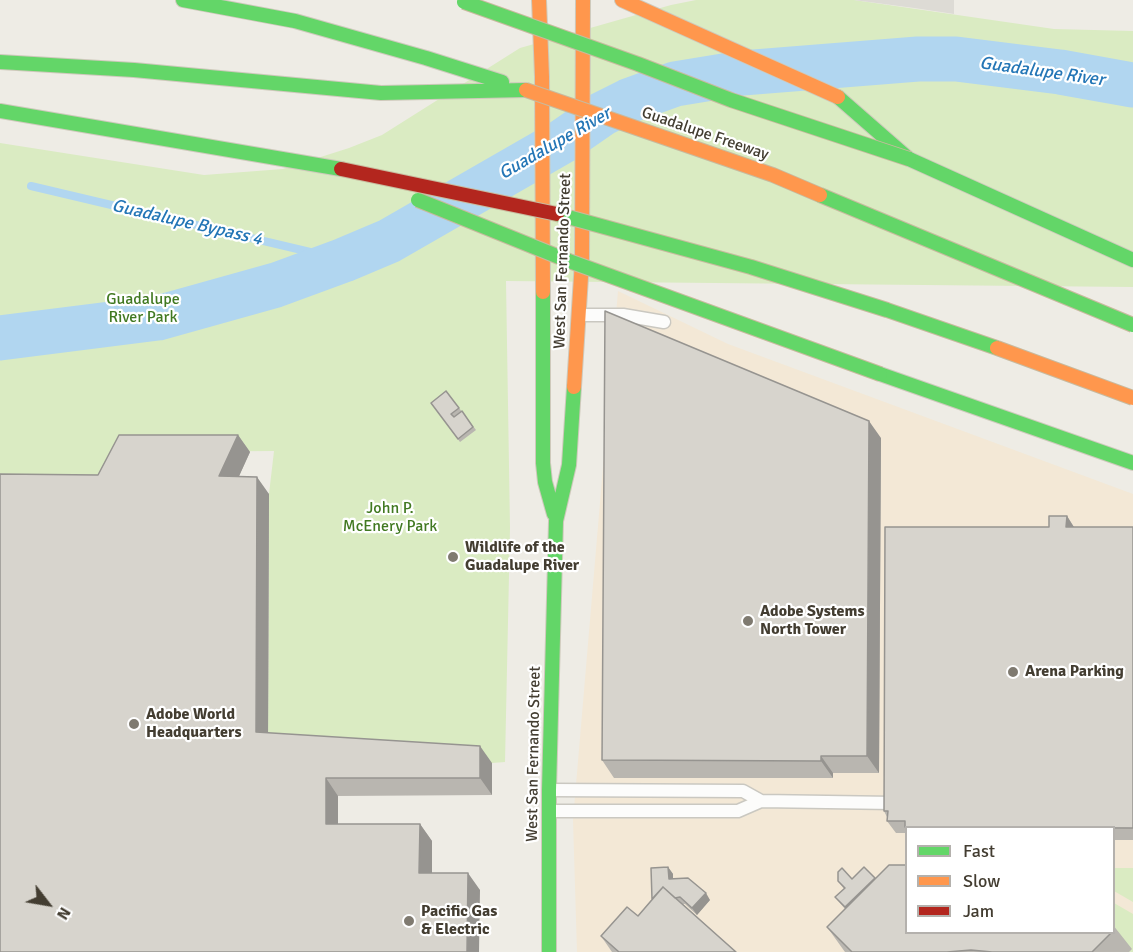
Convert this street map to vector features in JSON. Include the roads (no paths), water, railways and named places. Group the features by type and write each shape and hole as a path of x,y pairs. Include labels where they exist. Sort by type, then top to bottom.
{"main road":[{"name":"Guadalupe Freeway","path":"183,0 295,21 426,58 526,90 773,175 1133,325"},
{"name":"West San Fernando Street","path":"539,0 542,77 543,463 545,482 556,521"},
{"name":"West San Fernando Street","path":"549,952 549,790 556,521 569,465 582,261 583,0"},
{"path":"622,0 837,96 909,159"},
{"path":"461,1 731,100 909,159 1133,260"},
{"path":"0,62 134,70 284,86 381,93 526,90"},
{"path":"0,111 341,169 547,211 752,267 998,348 1133,398"},
{"path":"341,169 570,261 1133,463"}],"lane":[{"path":"579,315 623,315 664,322"},
{"path":"549,790 743,791 762,801"},
{"path":"689,791 689,811"},
{"path":"549,811 738,811 762,801 893,804"}],"waterway":[{"name":"Guadalupe River","path":"0,338 158,318 276,285 344,260 389,241 563,141 602,114 628,101 675,84 742,73 918,59 956,59 1060,72 1133,85"},
{"name":"Guadalupe Bypass 4","path":"31,186 344,260"}],"place":[{"name":"Wildlife of the Guadalupe River","path":"453,557"},
{"name":"Adobe Systems North Tower","path":"748,621"},
{"name":"Arena Parking","path":"1013,672"},
{"name":"Adobe World Headquarters","path":"134,724"},
{"name":"Pacific Gas & Electric","path":"409,921"}],"park label":[{"name":"Guadalupe River Park","path":"143,309"},
{"name":"John P. McEnery Park","path":"390,518"}]}
